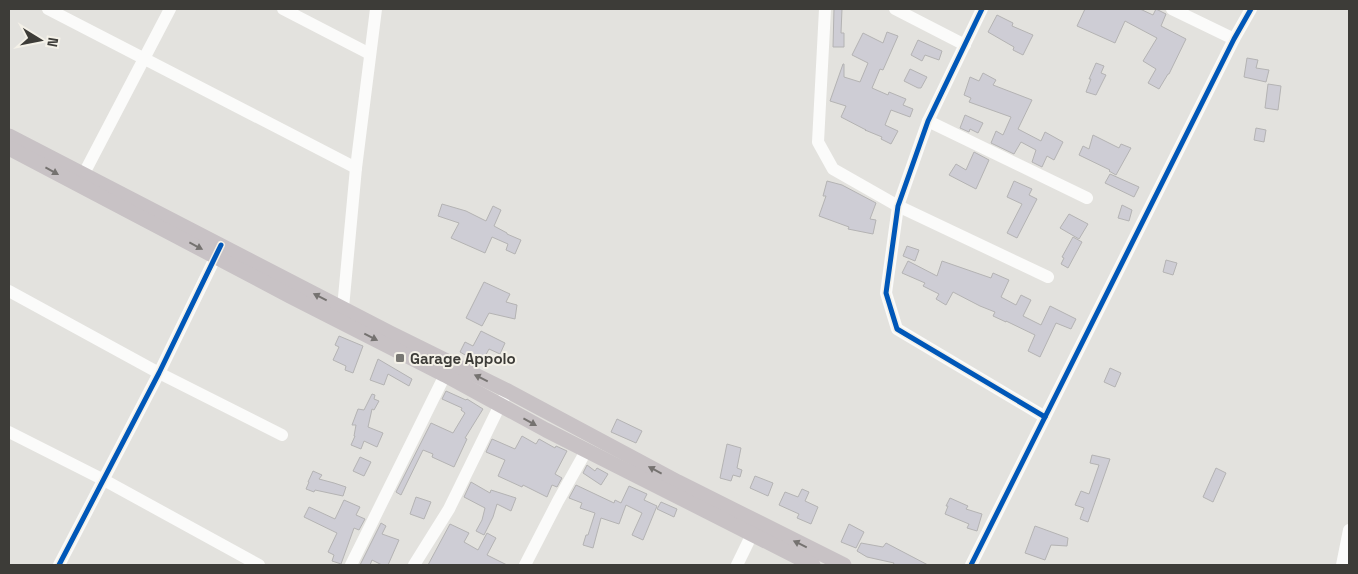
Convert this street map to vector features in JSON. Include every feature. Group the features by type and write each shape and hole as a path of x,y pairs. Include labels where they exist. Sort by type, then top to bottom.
{"main road":[{"path":"9,136 81,180"},
{"path":"9,148 81,180 340,314 445,375 586,451 755,528 844,565"},
{"path":"340,314 508,391 678,482 813,565"}],"street":[{"path":"48,9 356,168"},
{"path":"81,180 170,9"},
{"path":"283,9 370,54"},
{"path":"340,314 376,9"},
{"path":"825,9 818,142 833,169 898,206 1048,277"},
{"path":"895,9 965,45"},
{"path":"982,9 928,122 898,206 886,294 897,329 1045,417"},
{"path":"1172,9 1234,38"},
{"path":"971,565 1234,38 1251,9"},
{"path":"928,122 1087,198"},
{"path":"59,565 159,373 218,251"},
{"path":"9,291 159,373 282,435"},
{"path":"351,565 445,375"},
{"path":"414,565 449,509 508,391"},
{"path":"9,432 104,480 259,565"},
{"path":"525,565 586,451"},
{"path":"737,565 755,528"},
{"path":"1342,565 1349,530"}],"building":[{"path":"834,9 842,9 841,33 844,33 844,47 833,47"},
{"path":"1085,9 1140,9 1153,15 1156,9 1166,14 1161,26 1186,39 1169,74 1159,89 1148,83 1156,69 1143,61 1157,38 1125,21 1115,43 1077,26"},
{"path":"997,15 1013,23 1012,26 1033,35 1023,55 1013,50 1014,47 988,32"},
{"path":"887,32 898,36 883,70 880,69 872,88 888,95 889,92 906,99 903,105 913,109 910,117 891,110 885,125 898,131 891,144 881,139 882,137 841,117 846,106 830,101 843,64 844,77 860,82 868,63 852,55 863,33 883,43"},
{"path":"918,40 942,51 939,60 925,55 922,61 911,55"},
{"path":"1247,58 1258,60 1256,68 1269,70 1266,82 1244,77"},
{"path":"1096,63 1104,66 1101,73 1106,75 1096,95 1086,92"},
{"path":"910,69 927,77 921,88 904,81"},
{"path":"983,73 996,80 993,85 1032,100 1018,129 1041,141 1045,132 1063,142 1054,160 1047,156 1042,167 1032,162 1036,150 1021,142 1014,154 991,143 996,131 1003,135 1011,117 969,102 971,98 964,95 970,77 979,81"},
{"path":"1268,84 1281,86 1278,110 1265,108"},
{"path":"965,115 983,123 978,133 970,129 969,132 960,128"},
{"path":"1256,128 1266,130 1264,142 1254,140"},
{"path":"1093,135 1119,148 1121,144 1131,148 1116,175 1110,170 1079,155 1083,146 1089,149"},
{"path":"974,152 989,160 976,189 949,175 956,164 966,170"},
{"path":"1110,174 1139,187 1134,197 1105,183"},
{"path":"827,181 842,185 876,203 870,219 876,220 873,234 848,229 849,227 819,216 826,196 823,196"},
{"path":"1014,181 1032,189 1029,195 1037,199 1017,238 1007,233 1022,204 1007,197"},
{"path":"442,204 466,211 486,221 493,206 501,210 494,226 521,240 515,254 506,250 508,244 492,237 485,253 451,238 459,223 438,216"},
{"path":"1122,205 1132,210 1129,221 1118,218"},
{"path":"1069,214 1088,224 1079,239 1060,228"},
{"path":"1073,237 1082,242 1068,268 1061,264 1064,258 1062,257"},
{"path":"907,246 919,250 915,261 903,256"},
{"path":"1166,260 1177,263 1173,275 1163,272"},
{"path":"908,261 937,276 942,261 991,278 993,273 1009,280 1001,297 1016,305 1021,295 1031,300 1023,316 1041,325 1050,306 1076,319 1071,329 1056,323 1040,357 1028,351 1035,335 993,316 995,312 953,292 946,305 936,299 939,294 923,286 925,283 902,273"},
{"path":"484,282 510,294 506,302 517,305 515,319 489,313 482,326 466,318"},
{"path":"481,331 505,343 500,354 489,349 481,364 460,352 465,342 473,346"},
{"path":"339,336 363,346 353,373 345,370 346,366 333,360 339,347 335,345"},
{"path":"378,359 412,379 409,386 388,374 384,385 370,380"},
{"path":"1110,368 1121,373 1115,387 1104,382"},
{"path":"446,391 467,399 483,409 465,438 467,439 454,467 432,457 433,454 423,450 401,495 396,492 431,423 453,433 465,413 461,410 462,408 442,399"},
{"path":"372,394 375,395 374,399 379,401 374,410 372,409 368,427 383,433 377,447 364,441 361,449 351,445 355,436 356,425 352,425 358,409 364,410"},
{"path":"617,419 642,431 636,443 611,432"},
{"path":"522,436 536,444 539,439 555,448 556,446 567,451 555,474 562,478 557,487 552,485 547,497 523,485 522,487 498,476 505,460 486,452 492,439 515,449"},
{"path":"727,444 741,448 737,468 742,470 740,477 733,475 731,481 720,478"},
{"path":"1092,455 1110,459 1088,522 1080,519 1084,508 1075,505 1081,491 1089,494 1099,465 1090,463"},
{"path":"360,457 371,462 364,476 353,471"},
{"path":"587,465 595,471 597,468 608,474 601,485 583,473"},
{"path":"1216,468 1226,473 1213,502 1203,497"},
{"path":"313,471 322,475 319,479 346,487 343,496 306,489"},
{"path":"755,476 773,483 768,496 750,488"},
{"path":"471,482 490,493 491,490 516,498 511,511 497,504 484,535 476,531 482,520 485,508 464,497"},
{"path":"576,485 614,503 615,500 621,503 629,486 647,494 644,500 657,506 643,540 632,535 642,513 626,505 619,524 601,518 593,548 583,545 595,513 580,508 582,503 569,498"},
{"path":"802,489 809,492 805,501 818,507 811,524 797,518 799,514 779,505 785,492 798,497"},
{"path":"416,497 431,502 424,519 410,514"},
{"path":"950,498 968,506 966,509 982,514 977,531 967,528 969,524 945,514"},
{"path":"344,500 360,507 356,515 365,519 359,530 354,528 341,564 332,561 334,555 328,552 337,533 304,517 309,507 335,519"},
{"path":"661,502 677,509 674,517 657,509"},
{"path":"381,523 386,526 382,534 399,540 388,565 382,565 372,560 370,565 360,565"},
{"path":"450,524 469,533 464,542 478,550 487,533 496,538 487,555 507,565 428,565"},
{"path":"849,524 864,532 856,548 841,542"},
{"path":"1035,526 1068,538 1067,546 1051,545 1045,560 1025,553"},
{"path":"861,543 883,547 886,543 928,565 893,565 894,563 867,557 857,551"}],"cycle path":[{"path":"982,9 928,121 898,206 886,293 897,329 1045,417"},
{"path":"971,565 1234,39 1251,9"},
{"path":"59,565 159,373 221,245"}],"place":[{"name":"Garage Appolo","path":"400,358"}]}
